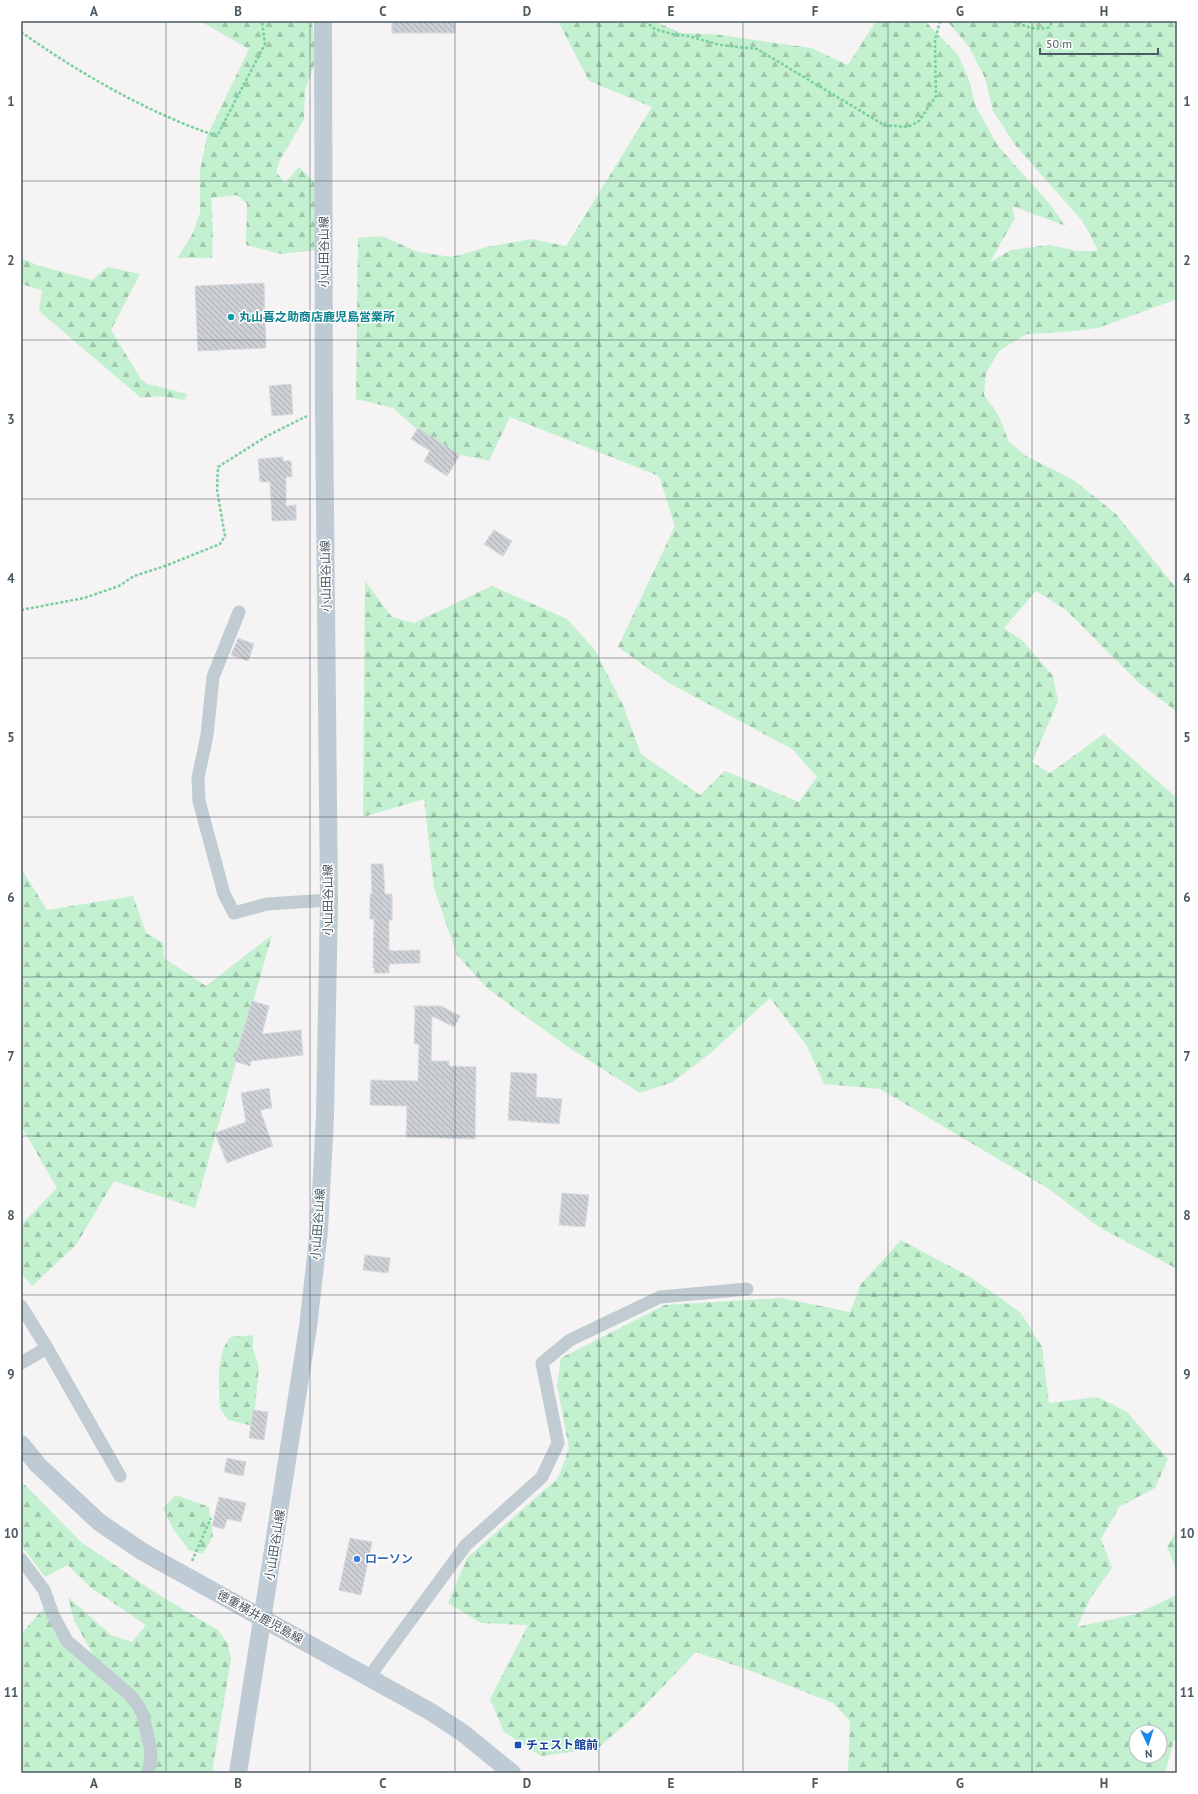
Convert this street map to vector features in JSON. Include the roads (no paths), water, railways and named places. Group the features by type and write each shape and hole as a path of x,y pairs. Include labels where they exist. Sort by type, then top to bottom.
{"main road":[{"name":"小山田谷山線","path":"238,1773 308,1327 319,1230 325,1117 329,900 324,408 323,21"},
{"name":"徳重横井鹿児島線","path":"21,1444 38,1465 99,1522 143,1552 263,1620 432,1712 463,1733 512,1773"}],"street":[{"path":"239,612 213,677 207,735 198,778 199,801 224,894 234,912 267,904 329,900"},
{"path":"368,1677 466,1545 542,1477 558,1443 542,1363 570,1340 660,1297 747,1289"},
{"path":"21,1306 47,1348 120,1476"},
{"path":"21,1363 47,1348"},
{"path":"21,1559 44,1590 53,1614 67,1641 130,1694 139,1707 143,1715 150,1747 151,1759 148,1773"}],"place":[{"name":"丸山喜之助商店鹿児島営業所","path":"231,317"},
{"name":"ローソン","path":"357,1559"},
{"name":"チェスト館前","path":"518,1745"}]}
